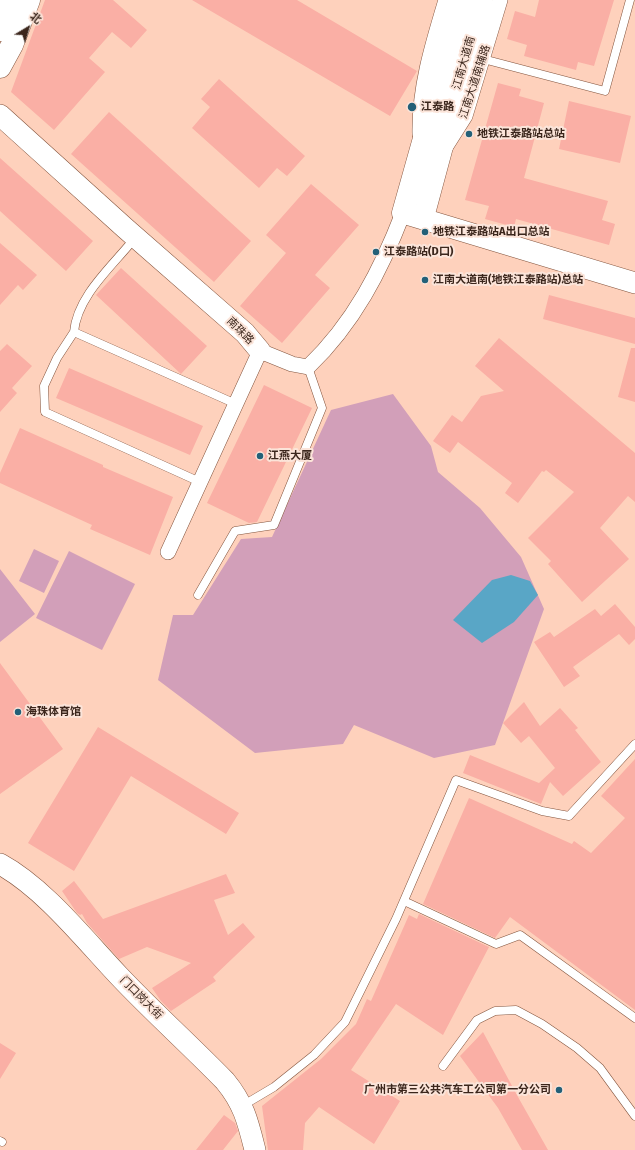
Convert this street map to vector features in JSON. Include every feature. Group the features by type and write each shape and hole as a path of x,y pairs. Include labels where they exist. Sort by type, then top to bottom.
{"main road":[{"path":"0,30 11,0"},
{"path":"0,67 12,45 29,0"},
{"name":"江南大道南","path":"413,216 459,49 463,0"}],"street":[{"name":"江南大道南辅路","path":"429,154 465,116 459,49 446,0"},
{"name":"江南大道南","path":"459,49 482,0"},
{"name":"江南大道南辅路","path":"459,49 500,0"},
{"name":"南珠路","path":"0,115 125,228 245,333 260,351"},
{"name":"南珠路","path":"0,128 129,245 240,342 260,351"},
{"path":"168,552 260,351 292,364 308,367 335,339 367,292 387,253 413,216 635,283"},
{"name":"门口岗大街","path":"0,864 19,875 47,900 136,994 225,1081 237,1095 242,1106 255,1150"}],"lane":[{"path":"459,49 605,91 630,0"},
{"path":"129,245 90,292 75,319 74,332 57,358 44,386 45,412 200,482"},
{"path":"74,332 236,404"},
{"path":"198,596 235,531 274,525 322,408 308,367"},
{"path":"242,1106 274,1087 314,1055 345,1022 404,901 456,780 542,811 569,816 635,744"},
{"path":"404,901 496,944 520,935 635,1018"},
{"path":"443,1066 477,1020 495,1011 516,1010 542,1024 577,1048 595,1063 635,1116"}],"shaded area":[{"path":"393,394 431,446 438,472 480,508 521,557 544,609 495,745 434,758 354,725 343,744 255,753 158,680 173,615 193,615 241,539 272,537 331,410"},
{"path":"34,549 59,561 44,593 19,581"},
{"path":"69,551 135,584 102,650 36,618"},
{"path":"0,569 35,614 0,642"}],"water":[{"path":"511,575 530,581 538,595 514,622 482,643 453,620 492,580"}],"building":[{"path":"45,0 113,0 147,30 131,48 112,32 89,58 105,72 54,130 11,92"},
{"path":"192,0 297,0 417,71 390,116"},
{"path":"539,0 614,0 594,66 578,62 576,70 524,56 527,45 507,39 515,11 535,17"},
{"path":"219,79 305,156 287,176 277,168 259,188 192,128 210,107 201,99"},
{"path":"498,83 521,89 519,96 544,103 524,178 608,201 602,220 615,224 609,245 516,219 514,227 485,219 489,206 465,200"},
{"path":"569,101 631,116 620,163 559,149"},
{"path":"109,112 251,241 214,282 71,154"},
{"path":"0,158 93,241 66,271 0,211"},
{"path":"311,184 359,225 315,275 330,288 282,343 240,306 286,253 266,235"},
{"path":"0,243 37,275 23,290 18,285 0,305"},
{"path":"121,268 207,346 181,374 96,295"},
{"path":"549,295 635,318 635,344 543,319"},
{"path":"499,338 635,453 635,502 628,496 600,528 629,559 582,602 548,564 551,561 528,538 574,492 546,470 544,472 542,471 518,503 505,493 512,483 458,442 450,453 433,441 452,415 462,422 481,396 504,391 475,366"},
{"path":"7,344 32,366 12,388 17,393 0,412 0,351"},
{"path":"631,348 635,348 635,402 618,397"},
{"path":"69,368 203,426 190,455 56,398"},
{"name":"江燕大厦","path":"264,385 312,408 257,522 249,523 207,503"},
{"path":"20,428 103,465 103,467 173,497 150,555 90,529 92,525 0,483 0,473"},
{"path":"615,604 635,627 635,639 629,645 619,634 573,667 580,676 564,687 534,642 550,632 554,637 595,609 601,616"},
{"name":"海珠体育馆","path":"0,663 63,749 0,794"},
{"path":"524,702 540,726 560,708 578,728 575,730 601,762 563,796 550,782 541,804 463,773 470,755 539,783 555,768 529,736 521,743 503,723"},
{"path":"98,727 239,813 226,834 131,776 74,871 28,843"},
{"path":"635,759 635,1010 510,917 495,938 423,904 469,798 572,844 574,841 591,853 625,818 601,796"},
{"path":"226,874 235,893 214,900 228,935 243,923 255,937 213,977 216,981 171,1011 161,1001 152,988 191,963 147,947 119,959 87,923 82,914 80,915 77,913 62,891 74,881 103,919"},
{"path":"419,914 489,947 443,1035 396,1004 351,1070 400,1101 374,1144 319,1107 305,1123 303,1150 268,1150 262,1106 321,1059 356,1024 367,999 371,1001 409,915 417,919"},
{"path":"483,1032 548,1150 522,1150 498,1108 460,1056"},
{"path":"0,1043 16,1053 0,1079"},
{"path":"224,1115 235,1123 238,1131 223,1150 196,1150"}],"place":[{"name":"江泰路","path":"412,107"},
{"name":"地铁江泰路站总站","path":"469,134"},
{"name":"地铁江泰路站A出口总站","path":"425,232"},
{"name":"江泰路站(D口)","path":"376,252"},
{"name":"江南大道南(地铁江泰路站)总站","path":"425,280"},
{"name":"江燕大厦","path":"260,456"},
{"name":"海珠体育馆","path":"18,712"},
{"name":"广州市第三公共汽车工公司第一分公司","path":"559,1090"}]}
